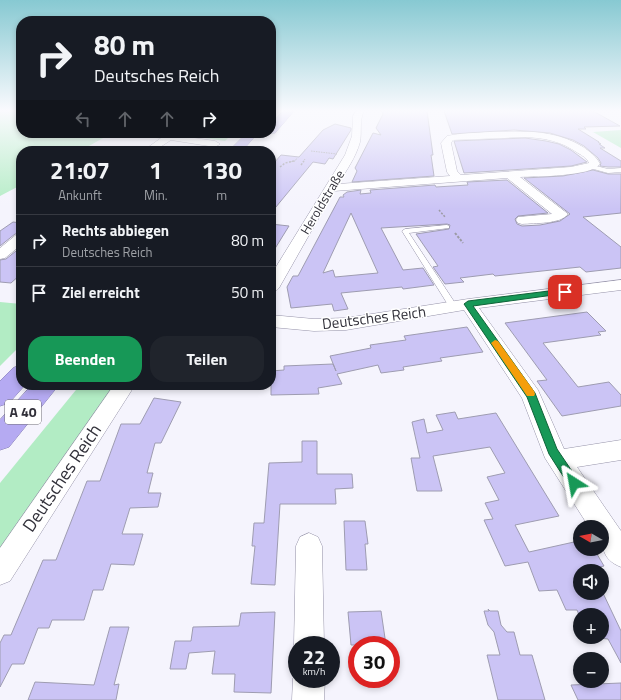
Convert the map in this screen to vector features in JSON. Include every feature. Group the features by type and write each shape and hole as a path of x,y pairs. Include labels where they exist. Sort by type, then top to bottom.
{"highway":[{"name":"A 40","path":"0,396 16,379"},
{"name":"A 40","path":"0,440 42,390"}],"street":[{"name":"Heroldstraße","path":"276,280 355,144"},
{"path":"446,144 452,172 459,179"},
{"path":"330,188 585,169 592,167 595,164 592,158 570,144"},
{"path":"510,175 551,208 562,214 557,217 522,220"},
{"path":"0,254 16,242"},
{"name":"Deutsches Reich","path":"276,321 314,325 346,324 461,305 621,285"},
{"path":"461,305 532,395 553,451 558,460 621,554"},
{"name":"Deutsches Reich","path":"0,571 122,390"},
{"path":"558,460 621,450"},
{"path":"309,546 309,636"},
{"path":"308,688 308,700"}],"lane":[{"path":"592,167 608,170 621,170"},
{"name":"Deutsches Reich","path":"447,227 405,231 461,305"}],"path":[{"path":"311,151 350,155"},
{"path":"280,167 286,163 295,161 297,158"},
{"path":"300,165 305,159"}],"green space":[{"path":"0,144 93,144 89,146 16,146 16,188 0,196"},
{"path":"613,144 621,144 621,148"},
{"path":"0,302 16,304 16,350 0,366"},
{"path":"76,390 112,390 0,552 0,483"}],"building":[{"path":"311,144 343,144 333,159 329,158 325,164 313,162 276,207 276,161 281,155 299,157"},
{"path":"368,144 431,144 433,155 431,155 434,176 352,182 357,171 355,168"},
{"path":"455,144 558,144 571,150 587,162 571,166 464,173"},
{"path":"580,144 600,144 599,144 605,148 600,148 621,161 621,167 600,166 601,163 598,158"},
{"path":"593,170 608,174 621,174 621,213 583,217 621,247 621,268 586,272 580,267 495,276 493,274 460,278 464,282 445,284 433,267 438,266 416,234 449,229 450,225 381,228 403,270 423,268 434,285 403,289 402,287 341,293 348,309 334,311 332,304 291,308 287,287 293,276 298,276 340,197 344,197 343,195 347,192 361,190 360,194 371,193 370,190 435,185 436,187 468,185 467,182 507,180 548,213 518,216 515,219 517,224 522,226 540,225 560,221 570,214 524,178 563,176","holes":["351,213 378,273 335,277 333,270 323,273"]},
{"path":"13,222 16,222 16,234 0,246 0,231"},
{"path":"276,225 289,226 276,247"},
{"path":"16,251 16,278 11,283 0,282 0,260 6,259"},
{"path":"587,312 606,331 598,332 601,335 543,343 578,387 609,382 621,395 621,406 562,416 537,381 547,380 505,323"},
{"path":"467,327 483,352 440,358 442,361 403,367 404,370 381,373 378,365 337,374 342,384 318,388 319,394 271,395 271,390 276,390 276,371 284,370 284,366 333,364 336,371 330,356 371,348 370,345 406,340 404,336"},
{"path":"154,398 181,402 161,443 155,443 147,473 153,473 148,493 161,493 158,507 130,508 122,534 143,534 134,565 111,564 103,590 93,590 84,620 52,620 49,628 38,628 24,664 12,664 0,687 0,643 4,635 11,635 43,560 56,560 87,481 100,481 121,424 140,424"},
{"path":"455,412 458,419 496,413 559,516 515,525 529,552 573,542 573,556 598,556 603,564 573,564 573,600 606,600 621,631 621,663 609,641 609,608 573,608 573,610 566,610 557,590 539,591 528,562 505,566 484,520 493,519 485,503 499,500 487,477 505,473 490,447 433,456 442,491 417,491 411,458 420,458 412,422 424,419 427,433 443,430 436,415"},
{"path":"302,441 317,441 317,474 352,474 353,488 335,489 336,504 280,504 275,585 251,584 255,546 252,546 254,523 264,523 269,463 302,462"},
{"path":"344,521 365,521 368,544 365,544 367,570 346,570"},
{"path":"488,609 490,611 498,611 501,625 507,632 514,632 520,655 532,655 545,700 498,700 487,655 500,655 494,632 488,625 484,611 489,611"},
{"path":"381,611 385,636 350,636 348,612"},
{"path":"275,612 271,693 234,692 235,674 212,674 215,651 189,653 186,669 170,669 175,641 191,641 193,627 239,626 241,613"},
{"path":"110,627 129,627 114,685 119,684 116,700 28,700 35,682 94,685"},
{"path":"609,683 621,683 621,700 578,700 571,685 573,685 573,688 609,688"}],"slow traffic":[{"path":"495,343 530,394"}],"route":[{"path":"565,292 468,304 532,395 553,451 574,483"}]}
